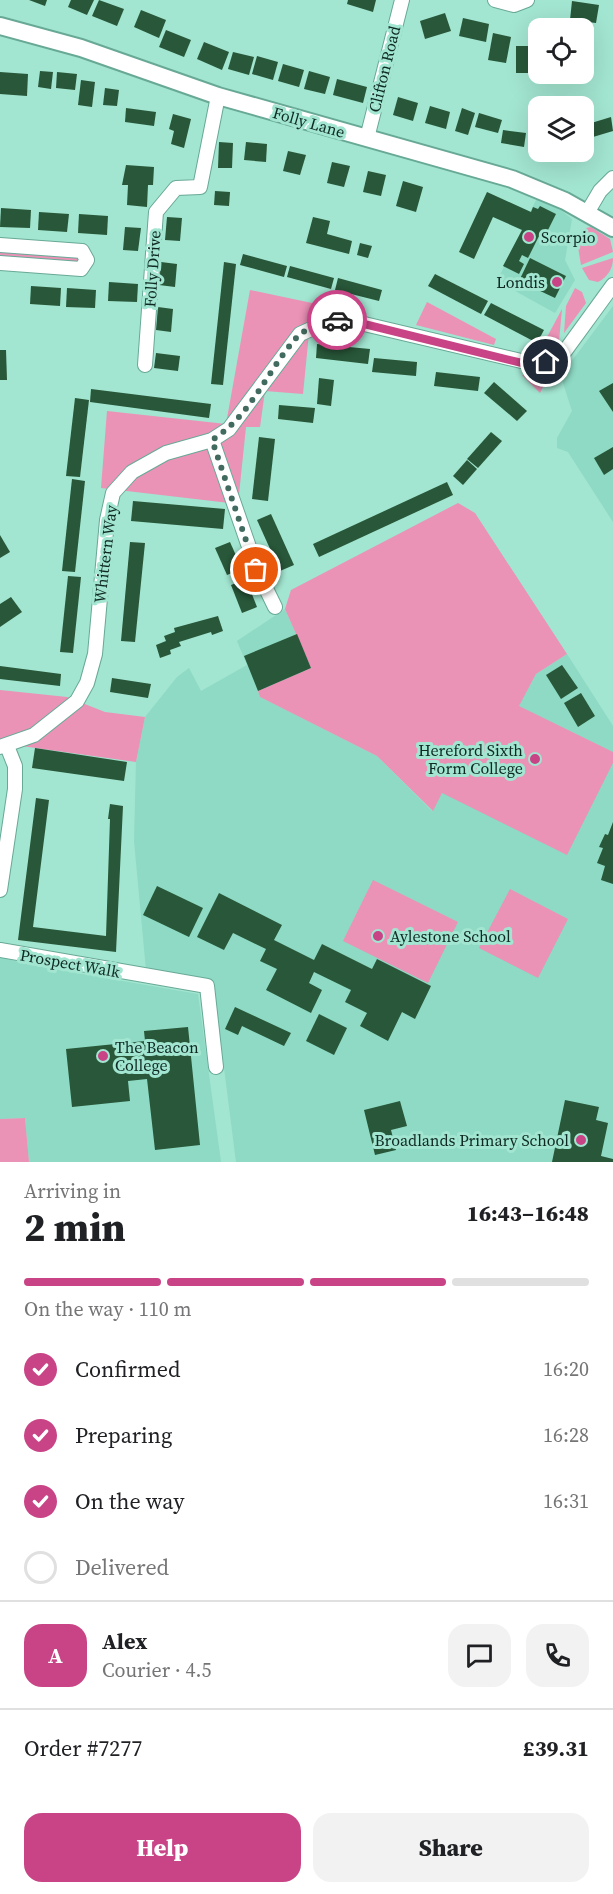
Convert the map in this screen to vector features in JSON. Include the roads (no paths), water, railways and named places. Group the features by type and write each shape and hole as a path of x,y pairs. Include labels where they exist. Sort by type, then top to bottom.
{"street":[{"name":"Clifton Road","path":"367,138 402,0"},
{"path":"495,0 514,4 527,0"},
{"name":"Folly Lane","path":"0,26 81,48 218,96 512,179 587,213 613,228"},
{"name":"Folly Drive","path":"146,365 156,212 176,188 200,187 218,96"},
{"path":"587,213 600,191 613,178"},
{"path":"0,245 82,251 87,260 81,269 0,263"},
{"name":"Whittern Way","path":"3,747 34,735 77,701 87,683 95,654 107,520 113,493 132,471 166,453 212,440 229,429 300,334 331,320 352,321 430,342 534,364 556,359 565,351 613,285"},
{"path":"212,440 256,570 275,608"},
{"path":"0,890 15,789 15,766 3,747"},
{"name":"Prospect Walk","path":"0,950 207,986 216,1067"}],"place":[{"name":"Scorpio","path":"529,237"},
{"name":"Londis","path":"557,282"},
{"name":"Hereford Sixth Form College","path":"535,759"},
{"name":"Aylestone School","path":"378,936"},
{"name":"The Beacon College","path":"103,1056"},
{"name":"Broadlands Primary School","path":"581,1140"}]}
